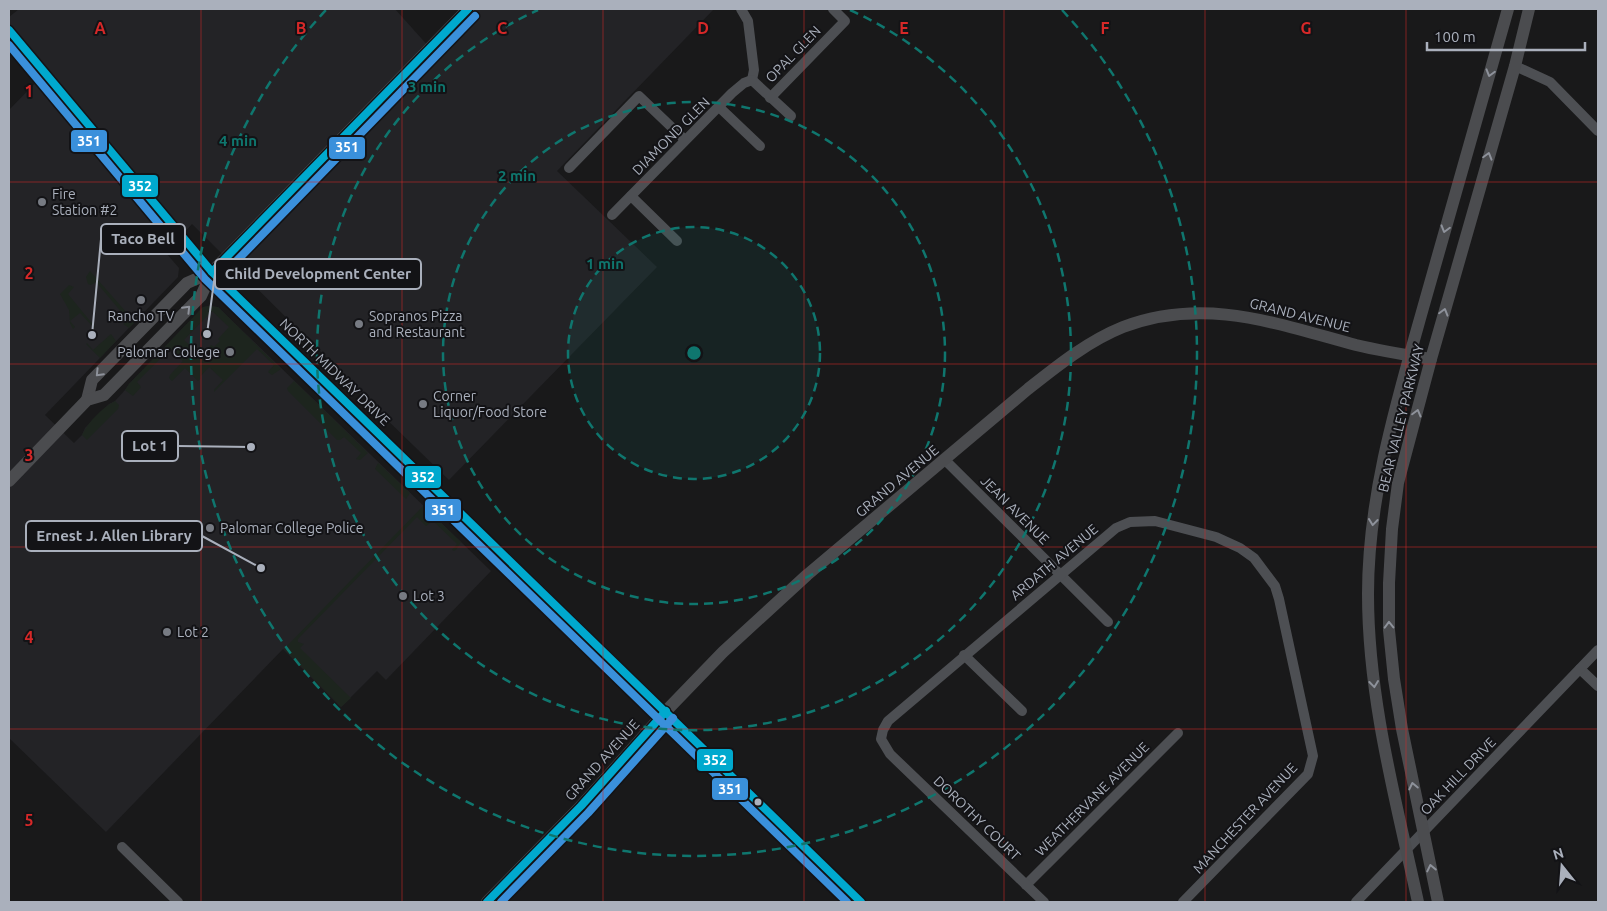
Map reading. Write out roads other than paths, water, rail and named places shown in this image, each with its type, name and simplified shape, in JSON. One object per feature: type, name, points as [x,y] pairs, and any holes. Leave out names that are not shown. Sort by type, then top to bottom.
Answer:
[{"type":"main road","points":[[9,481],[87,400],[104,395],[201,296],[212,272],[468,9]]},
{"type":"main road","name":"BEAR VALLEY PARKWAY","points":[[1418,902],[1376,701],[1368,593],[1372,530],[1377,491],[1387,441],[1508,9]]},
{"type":"main road","name":"BEAR VALLEY PARKWAY","points":[[1438,902],[1402,729],[1394,680],[1389,630],[1392,528],[1398,483],[1431,359],[1515,66],[1529,9]]},
{"type":"main road","points":[[87,400],[92,380],[187,283],[212,272]]},
{"type":"main road","name":"GRAND AVENUE","points":[[487,902],[581,806],[666,711],[723,652],[807,575],[1055,368],[1103,336],[1123,327],[1169,316],[1196,313],[1236,314],[1284,324],[1360,345],[1431,359]]},
{"type":"street","points":[[741,9],[748,21],[754,70],[752,80],[791,116]]},
{"type":"street","name":"OPAL GLEN","points":[[770,98],[845,21],[833,9]]},
{"type":"street","name":"NORTH MIDWAY DRIVE","points":[[9,30],[212,272],[861,902]]},
{"type":"street","points":[[1515,66],[1550,82],[1598,131]]},
{"type":"street","name":"DIAMOND GLEN","points":[[612,215],[719,107],[744,83],[752,80]]},
{"type":"street","points":[[568,168],[639,96],[685,140]]},
{"type":"street","points":[[719,107],[760,146]]},
{"type":"street","points":[[631,196],[677,241]]},
{"type":"street","name":"JEAN AVENUE","points":[[946,460],[1108,622]]},
{"type":"street","name":"ARDATH AVENUE","points":[[890,754],[881,739],[888,721],[1116,528],[1130,522],[1155,521],[1216,537],[1240,548],[1254,558],[1275,586],[1279,599]]},
{"type":"street","name":"MANCHESTER AVENUE","points":[[1190,900],[1308,774],[1313,756],[1279,599]]},
{"type":"street","name":"OAK HILL DRIVE","points":[[1356,902],[1598,650]]},
{"type":"street","points":[[964,655],[1022,710]]},
{"type":"street","points":[[1580,669],[1598,686]]},
{"type":"street","name":"WEATHERVANE AVENUE","points":[[1026,885],[1178,733]]},
{"type":"street","name":"DOROTHY COURT","points":[[890,754],[1044,902]]},
{"type":"street","points":[[122,847],[178,902]]},
{"type":"place","name":"Fire Station #2","points":[[42,202]]},
{"type":"place","name":"Rancho TV","points":[[141,300]]},
{"type":"place","name":"Sopranos Pizza and Restaurant","points":[[359,324]]},
{"type":"place","name":"Child Development Center","points":[[207,334]]},
{"type":"place","name":"Taco Bell","points":[[92,335]]},
{"type":"place","name":"Palomar College","points":[[230,352]]},
{"type":"place","name":"Corner Liquor/Food Store","points":[[423,404]]},
{"type":"place","name":"Lot 1","points":[[251,447]]},
{"type":"place","name":"Palomar College Police","points":[[210,528]]},
{"type":"place","name":"Ernest J. Allen Library","points":[[261,568]]},
{"type":"place","name":"Lot 3","points":[[403,596]]},
{"type":"place","name":"Lot 2","points":[[167,632]]}]
